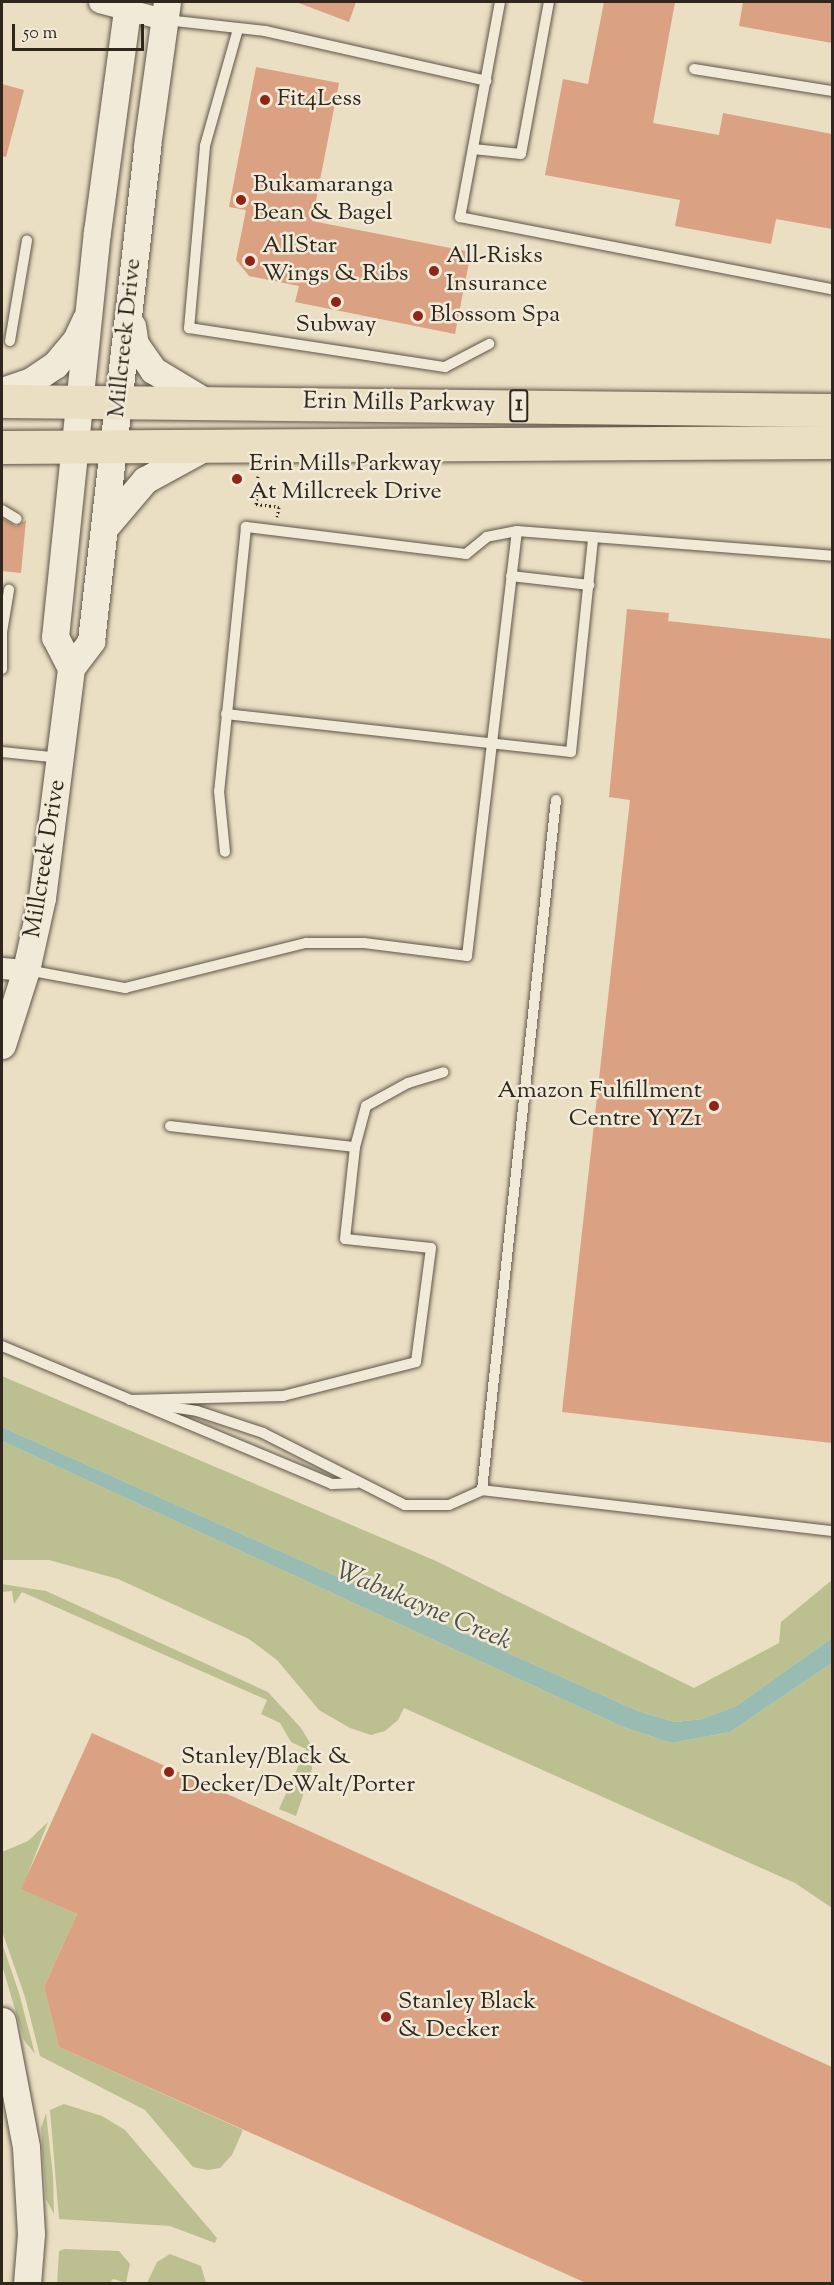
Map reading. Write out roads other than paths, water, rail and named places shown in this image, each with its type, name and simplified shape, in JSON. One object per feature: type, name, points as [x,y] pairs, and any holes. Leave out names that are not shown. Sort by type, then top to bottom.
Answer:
[{"type":"main road","name":"Erin Mills Parkway","points":[[2,401],[81,405],[206,402],[832,410]]},
{"type":"main road","name":"Erin Mills Parkway","points":[[2,447],[832,442]]},
{"type":"street","points":[[99,2],[165,10]]},
{"type":"street","name":"Millcreek Drive","points":[[71,668],[55,637],[92,307],[97,232],[127,6]]},
{"type":"street","name":"Millcreek Drive","points":[[2,1045],[14,969],[42,898],[62,758],[71,668],[92,641],[136,236],[165,10]]},
{"type":"street","points":[[97,232],[136,236]]},
{"type":"street","points":[[129,306],[135,344],[145,362],[164,378],[206,402]]},
{"type":"street","points":[[2,391],[31,381],[64,356],[92,307]]},
{"type":"street","points":[[104,528],[145,480],[210,444]]},
{"type":"street","points":[[2,2021],[8,2077],[29,2190],[27,2283]]},
{"type":"lane","points":[[500,2],[460,217],[832,289]]},
{"type":"lane","points":[[473,149],[521,154],[549,2]]},
{"type":"lane","points":[[165,10],[238,29],[266,31],[486,81]]},
{"type":"lane","points":[[238,29],[205,146],[189,328],[445,367],[489,344]]},
{"type":"lane","points":[[694,69],[832,91]]},
{"type":"lane","points":[[10,341],[27,240]]},
{"type":"lane","points":[[2,510],[17,519]]},
{"type":"lane","points":[[225,852],[219,791],[246,527],[466,554],[487,537],[517,531],[832,556]]},
{"type":"lane","points":[[14,969],[125,988],[306,943],[364,943],[467,956],[517,531]]},
{"type":"lane","points":[[226,714],[571,752],[593,538]]},
{"type":"lane","points":[[511,576],[589,585]]},
{"type":"lane","points":[[2,669],[2,632],[9,590]]},
{"type":"lane","points":[[2,752],[62,758]]},
{"type":"lane","points":[[482,1490],[556,800]]},
{"type":"lane","points":[[130,1401],[284,1396],[416,1362],[431,1248],[345,1239],[355,1147],[366,1106],[408,1083],[443,1072]]},
{"type":"lane","points":[[170,1126],[355,1147]]},
{"type":"lane","points":[[2,1346],[332,1484],[356,1483]]},
{"type":"lane","points":[[130,1401],[197,1411],[263,1433],[336,1467],[356,1483],[405,1505],[449,1505],[482,1490],[832,1531]]},
{"type":"water","points":[[2,1427],[638,1711],[675,1722],[702,1719],[736,1706],[832,1638],[832,1663],[730,1732],[672,1743],[623,1727],[2,1441]]},
{"type":"place","name":"Fit4Less","points":[[265,100]]},
{"type":"place","name":"Bukamaranga Bean & Bagel","points":[[241,200]]},
{"type":"place","name":"AllStar Wings & Ribs","points":[[250,261]]},
{"type":"place","name":"All-Risks Insurance","points":[[434,271]]},
{"type":"place","name":"Subway","points":[[336,302]]},
{"type":"place","name":"Blossom Spa","points":[[418,316]]},
{"type":"place","name":"Erin Mills Parkway At Millcreek Drive","points":[[237,479]]},
{"type":"place","name":"Amazon Fulfillment Centre YYZ1","points":[[714,1106]]},
{"type":"place","name":"Stanley/Black & Decker/DeWalt/Porter","points":[[169,1772]]},
{"type":"place","name":"Stanley Black & Decker","points":[[386,2017]]},
{"type":"water label","name":"Wabukayne Creek","points":[[423,1607]]}]
